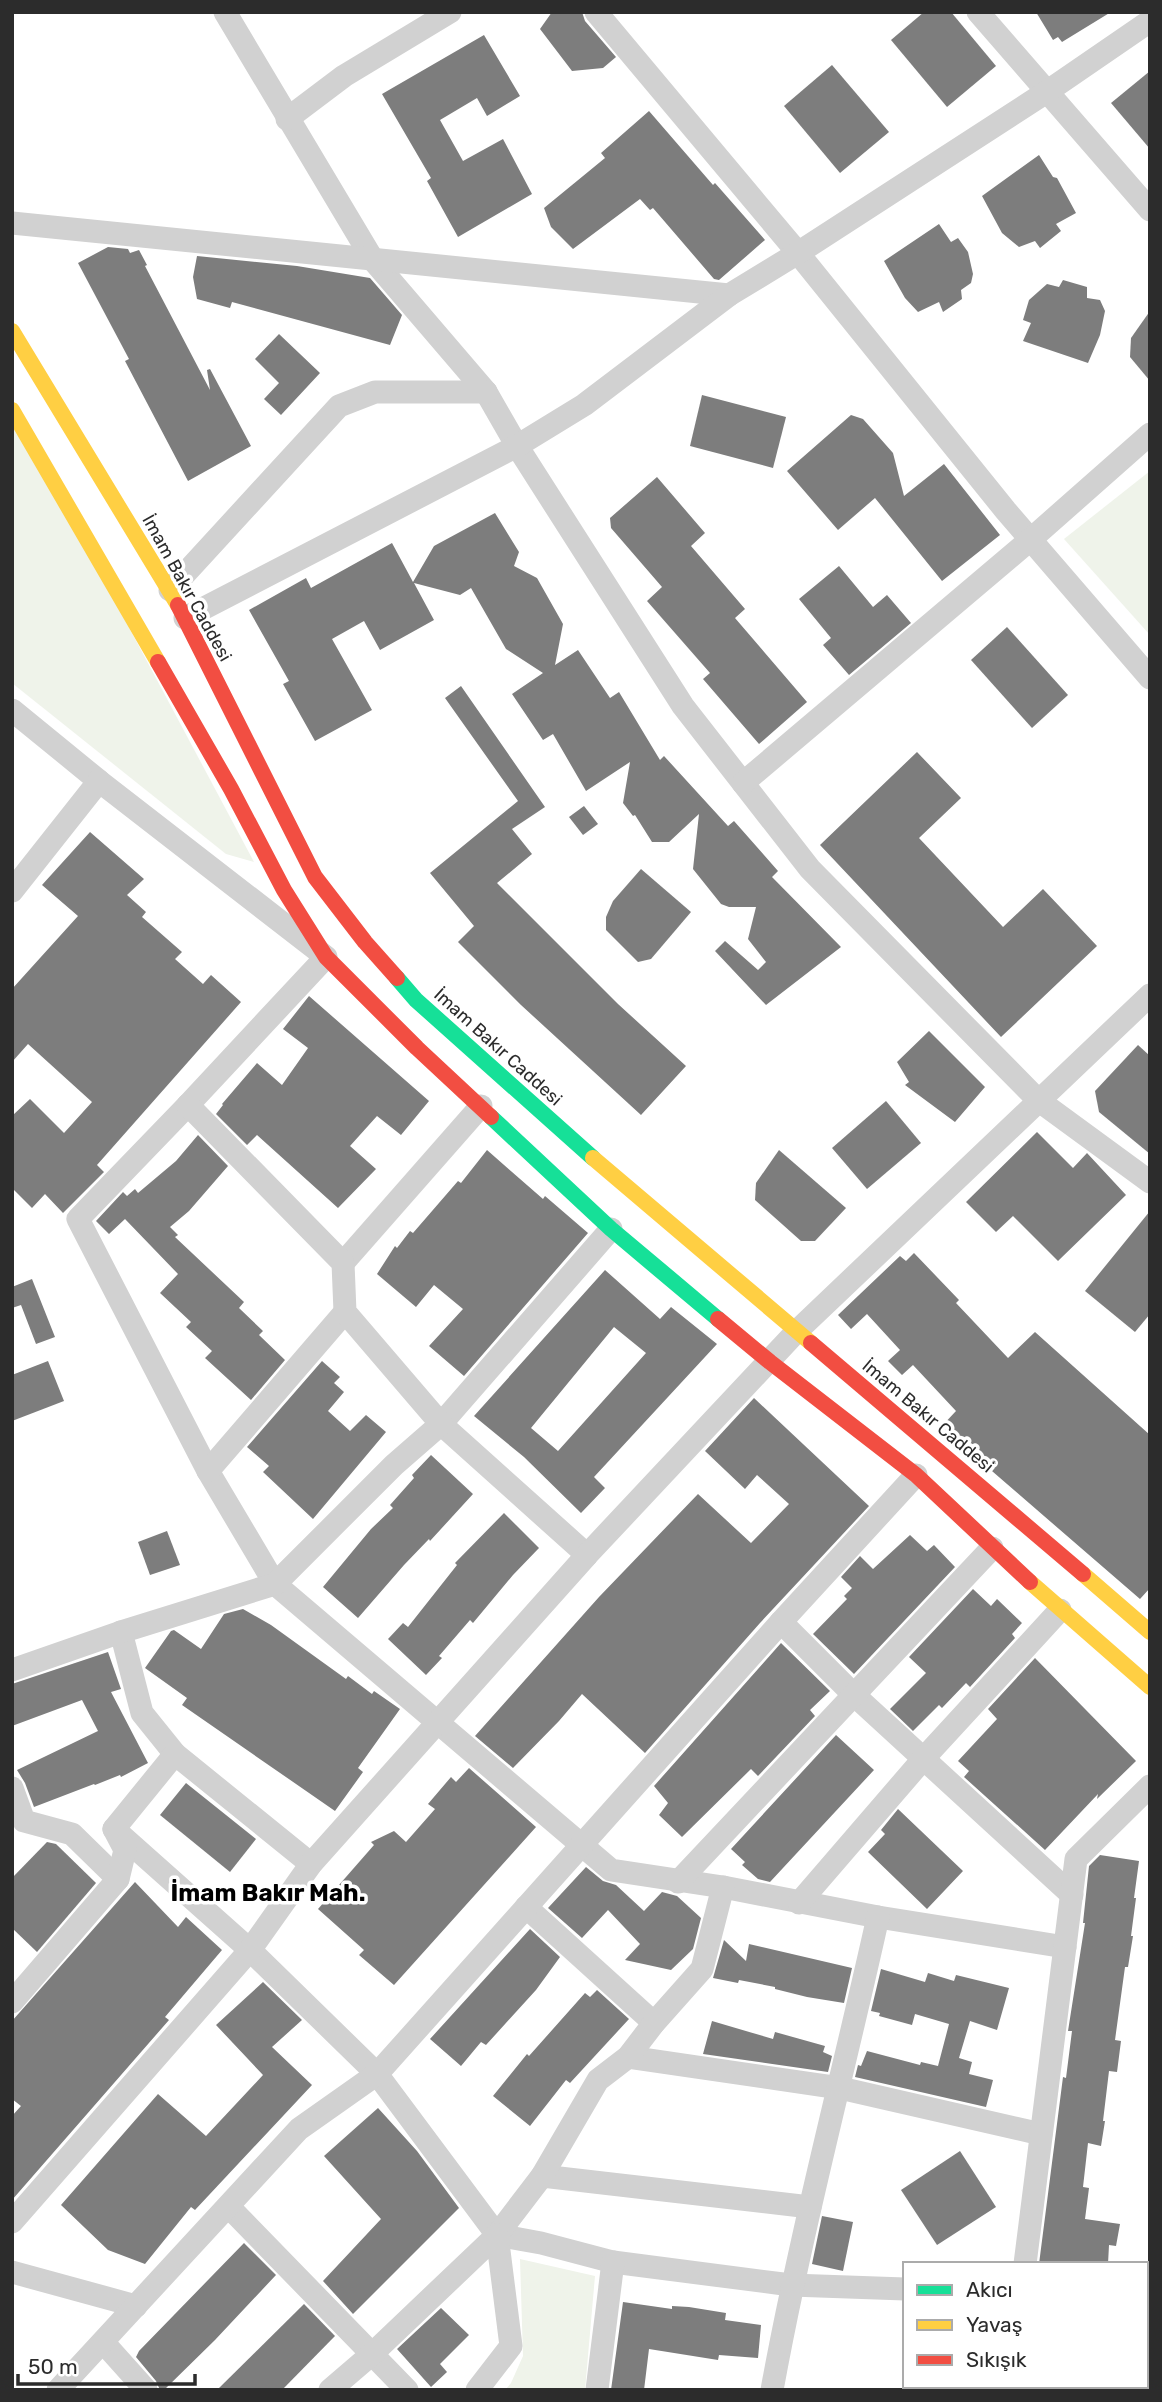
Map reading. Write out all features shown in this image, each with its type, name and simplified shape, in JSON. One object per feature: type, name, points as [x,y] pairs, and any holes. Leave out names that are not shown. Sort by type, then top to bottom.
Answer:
[{"type":"main road","name":"İmam Bakır Caddesi","points":[[12,331],[170,590],[316,877],[365,942],[416,1000],[642,1202],[981,1485],[1150,1632]]},
{"type":"main road","points":[[12,410],[230,789],[284,890],[326,957],[417,1048],[611,1229],[770,1362],[916,1475],[1060,1610],[1150,1687]]},
{"type":"street","points":[[225,12],[373,260],[486,392],[517,446],[683,706],[810,869],[1038,1100],[1150,1182]]},
{"type":"street","points":[[287,119],[344,76],[450,12]]},
{"type":"street","points":[[596,12],[798,253],[1031,540],[1150,678]]},
{"type":"street","points":[[978,12],[1150,210]]},
{"type":"street","points":[[185,618],[517,446],[584,405],[729,295],[1048,91],[1150,21]]},
{"type":"street","points":[[12,223],[729,295]]},
{"type":"street","points":[[170,590],[339,406],[375,391],[486,392]]},
{"type":"street","points":[[743,783],[1031,540],[1150,433]]},
{"type":"street","points":[[12,710],[326,957],[78,1219],[208,1471],[275,1584],[611,1870],[1065,1947]]},
{"type":"street","points":[[12,891],[99,781]]},
{"type":"street","points":[[12,2222],[250,1950],[312,1864],[587,1555],[797,1331],[1150,995]]},
{"type":"street","points":[[188,1105],[343,1263],[345,1311],[440,1424],[587,1555]]},
{"type":"street","points":[[343,1263],[481,1106]]},
{"type":"street","points":[[12,1670],[121,1632],[275,1584],[394,1465],[440,1424],[611,1229]]},
{"type":"street","points":[[208,1471],[345,1311]]},
{"type":"street","points":[[58,2390],[299,2129],[377,2074],[916,1475]]},
{"type":"street","points":[[678,1882],[992,1548]]},
{"type":"street","points":[[799,1903],[923,1758],[1060,1610]]},
{"type":"street","points":[[782,1622],[853,1694],[1072,1895]]},
{"type":"street","points":[[121,1632],[142,1713],[175,1754],[312,1864]]},
{"type":"street","points":[[114,1829],[175,1754]]},
{"type":"street","points":[[1025,2262],[1076,1859],[1150,1786]]},
{"type":"street","points":[[12,1788],[24,1821],[72,1834],[118,1879]]},
{"type":"street","points":[[12,2002],[118,1879],[125,1850],[114,1829]]},
{"type":"street","points":[[114,1829],[250,1950],[377,2074],[497,2235],[511,2346],[477,2390]]},
{"type":"street","points":[[330,2390],[372,2354],[497,2235],[542,2176],[598,2080],[628,2057],[654,2022],[702,1969],[723,1887]]},
{"type":"street","points":[[526,1908],[654,2022]]},
{"type":"street","points":[[772,2390],[791,2285],[840,2088],[878,1917]]},
{"type":"street","points":[[628,2057],[840,2088],[1041,2134]]},
{"type":"street","points":[[542,2176],[810,2207]]},
{"type":"street","points":[[229,2207],[407,2390]]},
{"type":"street","points":[[497,2235],[541,2243],[613,2262],[791,2285],[903,2290]]},
{"type":"street","points":[[597,2390],[613,2262]]},
{"type":"street","points":[[12,2272],[136,2306]]},
{"type":"street","points":[[103,2342],[146,2390]]},
{"type":"shaded area","points":[[12,408],[254,862],[226,854],[12,683]]},
{"type":"shaded area","points":[[1150,471],[1150,635],[1064,539]]},
{"type":"shaded area","points":[[520,2259],[595,2276],[585,2390],[505,2390],[523,2356]]},
{"type":"building","points":[[552,12],[582,12],[585,21],[616,57],[603,68],[572,71],[540,29]]},
{"type":"building","points":[[924,12],[951,12],[996,66],[947,107],[891,40]]},
{"type":"building","points":[[1036,12],[1111,12],[1062,42],[1058,37],[1053,40]]},
{"type":"building","points":[[484,35],[520,96],[487,116],[477,98],[440,120],[463,161],[503,139],[532,194],[458,237],[427,181],[431,178],[382,94]]},
{"type":"building","points":[[832,65],[889,132],[840,173],[784,106]]},
{"type":"building","points":[[1150,71],[1150,149],[1111,103]]},
{"type":"building","points":[[649,111],[765,240],[719,280],[714,279],[653,208],[650,210],[640,199],[573,249],[551,227],[544,208],[605,158],[601,153]]},
{"type":"building","points":[[1039,155],[1053,177],[1057,178],[1076,213],[1056,224],[1061,231],[1040,248],[1035,241],[1019,247],[1002,233],[982,196]]},
{"type":"building","points":[[939,224],[951,242],[958,238],[968,252],[973,274],[971,283],[961,290],[962,299],[943,312],[939,302],[918,312],[905,298],[884,261]]},
{"type":"building","points":[[108,247],[128,249],[130,253],[139,250],[210,390],[207,370],[210,369],[251,446],[188,481],[125,361],[129,359],[78,263]]},
{"type":"building","points":[[197,256],[297,266],[370,278],[402,315],[390,345],[232,302],[230,308],[197,299],[193,277]]},
{"type":"building","points":[[1063,280],[1087,287],[1087,298],[1100,300],[1105,311],[1100,335],[1088,363],[1023,341],[1031,323],[1023,320],[1029,300],[1047,284],[1059,287]]},
{"type":"building","points":[[1150,311],[1150,381],[1130,357],[1131,338]]},
{"type":"building","points":[[279,334],[320,373],[281,415],[264,399],[279,383],[255,359]]},
{"type":"building","points":[[702,395],[786,417],[773,468],[690,446]]},
{"type":"building","points":[[851,415],[863,419],[893,453],[904,496],[944,464],[1000,535],[942,581],[875,498],[838,530],[787,471]]},
{"type":"building","points":[[657,477],[705,533],[691,546],[745,609],[735,618],[807,702],[759,744],[703,679],[710,673],[647,601],[662,587],[611,528],[610,518]]},
{"type":"building","points":[[495,513],[519,552],[514,566],[537,578],[563,624],[555,665],[578,650],[610,698],[619,692],[660,760],[664,756],[728,826],[734,821],[778,871],[772,877],[841,947],[766,1005],[715,951],[725,941],[758,970],[766,962],[748,939],[756,907],[729,907],[721,904],[693,869],[699,814],[669,842],[652,842],[635,815],[633,816],[623,803],[630,762],[586,791],[553,734],[543,740],[512,694],[543,673],[506,649],[471,588],[460,595],[414,583],[434,620],[380,650],[364,621],[332,639],[372,710],[315,741],[283,684],[289,681],[249,610],[306,578],[311,588],[392,543],[413,582],[434,546]]},
{"type":"building","points":[[839,566],[873,607],[887,595],[911,623],[849,675],[823,645],[831,638],[799,599]]},
{"type":"building","points":[[1007,627],[1068,695],[1032,728],[971,660]]},
{"type":"building","points":[[461,686],[545,807],[512,829],[532,854],[497,883],[618,1004],[686,1066],[641,1115],[521,1005],[458,942],[474,926],[430,873],[518,801],[445,698]]},
{"type":"building","points":[[917,752],[961,798],[919,838],[1003,927],[1043,889],[1097,946],[1001,1037],[820,845]]},
{"type":"building","points":[[584,806],[598,824],[583,835],[569,817]]},
{"type":"building","points":[[90,832],[144,879],[127,895],[146,912],[142,917],[182,952],[175,959],[203,984],[211,975],[241,1002],[97,1165],[104,1172],[63,1213],[45,1194],[32,1208],[12,1188],[12,1116],[30,1099],[64,1133],[92,1102],[28,1044],[12,1062],[12,989],[78,916],[42,885]]},
{"type":"building","points":[[641,869],[691,912],[651,959],[638,962],[606,930],[606,917],[613,901]]},
{"type":"building","points":[[309,996],[429,1101],[401,1135],[377,1116],[350,1146],[376,1169],[338,1208],[257,1135],[247,1145],[216,1114],[257,1063],[282,1085],[308,1048],[283,1029]]},
{"type":"building","points":[[929,1031],[985,1087],[955,1122],[905,1085],[909,1082],[897,1062]]},
{"type":"building","points":[[1138,1045],[1150,1056],[1150,1154],[1099,1112],[1095,1091]]},
{"type":"building","points":[[886,1101],[921,1143],[867,1189],[832,1148]]},
{"type":"building","points":[[1037,1132],[1073,1168],[1087,1153],[1126,1195],[1058,1261],[1013,1216],[996,1232],[966,1202]]},
{"type":"building","points":[[198,1135],[228,1166],[189,1211],[170,1227],[178,1235],[175,1237],[244,1302],[239,1308],[263,1331],[259,1335],[285,1360],[251,1400],[205,1358],[212,1351],[186,1327],[191,1322],[160,1293],[178,1274],[125,1219],[109,1234],[96,1221],[123,1192],[127,1196],[135,1189],[138,1193],[176,1161]]},
{"type":"building","points":[[487,1150],[543,1199],[545,1196],[588,1233],[464,1376],[429,1346],[463,1309],[434,1285],[416,1307],[377,1274],[395,1246],[397,1248],[410,1231],[413,1233],[458,1181],[461,1183]]},
{"type":"building","points":[[779,1150],[846,1208],[815,1241],[801,1241],[755,1200],[756,1183]]},
{"type":"building","points":[[1150,1211],[1150,1314],[1135,1332],[1085,1291]]},
{"type":"building","points":[[914,1253],[959,1300],[956,1303],[1008,1358],[1035,1332],[1150,1435],[1150,1588],[1140,1599],[941,1427],[956,1411],[913,1365],[902,1375],[888,1361],[900,1350],[867,1314],[851,1329],[838,1315],[900,1256],[906,1261]]},
{"type":"building","points":[[605,1270],[660,1319],[671,1307],[717,1344],[594,1477],[605,1488],[581,1513],[524,1457],[474,1416]],"holes":[[[614,1327],[646,1353],[558,1451],[531,1428]]]},
{"type":"building","points":[[32,1279],[55,1337],[36,1344],[21,1305],[12,1308],[12,1287]]},
{"type":"building","points":[[48,1361],[64,1401],[12,1421],[12,1375]]},
{"type":"building","points":[[322,1361],[340,1377],[334,1383],[344,1392],[328,1411],[350,1431],[366,1415],[386,1432],[313,1519],[263,1472],[269,1466],[247,1447]]},
{"type":"building","points":[[754,1398],[869,1506],[760,1623],[645,1753],[582,1694],[513,1768],[475,1736],[599,1597],[698,1494],[751,1543],[789,1504],[757,1475],[745,1489],[705,1451]]},
{"type":"building","points":[[431,1455],[473,1494],[404,1565],[358,1618],[323,1587],[371,1529],[393,1508],[390,1505]]},
{"type":"building","points":[[504,1513],[539,1548],[473,1623],[470,1620],[426,1675],[388,1639],[403,1623],[408,1627],[457,1565],[455,1563]]},
{"type":"building","points":[[167,1531],[180,1565],[150,1575],[138,1542]]},
{"type":"building","points":[[910,1535],[927,1551],[934,1545],[955,1567],[854,1674],[813,1634],[847,1599],[844,1596],[852,1588],[841,1577],[860,1556],[873,1569]]},
{"type":"building","points":[[973,1589],[991,1606],[997,1599],[1022,1623],[1012,1634],[1015,1638],[970,1687],[966,1683],[942,1708],[939,1705],[913,1731],[890,1709],[926,1673],[909,1657]]},
{"type":"building","points":[[243,1609],[271,1625],[346,1679],[348,1676],[372,1694],[374,1691],[400,1709],[358,1768],[363,1772],[335,1811],[182,1705],[187,1698],[145,1668],[171,1631],[174,1630],[201,1649],[224,1614]]},
{"type":"building","points":[[781,1643],[830,1691],[810,1710],[815,1716],[758,1776],[751,1769],[682,1837],[659,1815],[668,1803],[654,1786]]},
{"type":"building","points":[[108,1652],[121,1689],[111,1692],[148,1763],[121,1777],[120,1775],[34,1807],[17,1770],[98,1731],[82,1700],[12,1726],[12,1684]]},
{"type":"building","points":[[1035,1658],[1136,1761],[1097,1799],[1098,1794],[1045,1850],[964,1777],[969,1771],[958,1761],[997,1719],[988,1709]]},
{"type":"building","points":[[836,1735],[874,1770],[770,1882],[758,1879],[742,1865],[745,1862],[731,1849]]},
{"type":"building","points":[[469,1768],[536,1827],[394,1985],[359,1955],[364,1950],[318,1909],[374,1845],[371,1842],[394,1831],[406,1842],[435,1809],[428,1804],[451,1777],[456,1782]]},
{"type":"building","points":[[186,1783],[256,1839],[230,1872],[160,1815]]},
{"type":"building","points":[[898,1809],[963,1871],[927,1909],[868,1852],[885,1834],[881,1830]]},
{"type":"building","points":[[47,1842],[56,1844],[96,1883],[37,1952],[12,1928],[12,1878]]},
{"type":"building","points":[[1100,1855],[1139,1861],[1133,1936],[1128,1967],[1125,1967],[1115,2040],[1121,2041],[1117,2072],[1109,2071],[1101,2146],[1088,2143],[1083,2187],[1089,2188],[1085,2219],[1120,2224],[1116,2246],[1109,2245],[1108,2262],[1039,2262],[1063,2077],[1066,2078],[1072,2031],[1068,2031],[1085,1923],[1089,1866]]},
{"type":"building","points":[[586,1867],[603,1881],[616,1885],[644,1911],[662,1892],[677,1896],[701,1918],[693,1949],[671,1970],[625,1960],[640,1944],[608,1910],[582,1938],[548,1908]]},
{"type":"building","points":[[135,1882],[178,1927],[186,1917],[222,1950],[165,2017],[169,2020],[12,2200],[12,2116],[21,2106],[12,2099],[12,2021]]},
{"type":"building","points":[[530,1929],[560,1957],[536,1990],[486,2045],[481,2042],[461,2066],[430,2039]]},
{"type":"building","points":[[724,1940],[746,1961],[749,1944],[852,1968],[844,2003],[739,1980],[738,1983],[713,1978]]},
{"type":"building","points":[[881,1969],[925,1982],[928,1973],[954,1981],[956,1975],[1009,1988],[997,2030],[970,2021],[959,2058],[972,2062],[969,2074],[993,2080],[986,2107],[855,2077],[858,2065],[861,2066],[867,2051],[920,2065],[921,2062],[938,2066],[949,2024],[915,2014],[912,2025],[879,2016],[880,2013],[871,2011]]},
{"type":"building","points":[[263,1982],[302,2020],[272,2047],[312,2085],[195,2210],[191,2207],[145,2264],[108,2250],[61,2205],[158,2094],[206,2136],[263,2075],[216,2025]]},
{"type":"building","points":[[597,1990],[629,2019],[570,2083],[566,2080],[530,2126],[493,2096],[527,2054],[529,2056],[585,1993],[590,1997]]},
{"type":"building","points":[[712,2021],[773,2039],[775,2032],[825,2046],[823,2052],[832,2056],[828,2072],[703,2054]]},
{"type":"building","points":[[378,2108],[417,2151],[459,2208],[353,2314],[323,2281],[381,2219],[324,2156]]},
{"type":"building","points":[[960,2151],[996,2207],[937,2245],[901,2190]]},
{"type":"building","points":[[822,2216],[853,2222],[843,2271],[812,2264]]},
{"type":"building","points":[[244,2243],[276,2275],[215,2340],[164,2390],[160,2390],[136,2357],[139,2351]]},
{"type":"building","points":[[623,2302],[726,2313],[725,2320],[761,2325],[758,2358],[719,2355],[718,2360],[649,2349],[644,2390],[611,2390]]},
{"type":"building","points":[[304,2304],[335,2336],[282,2390],[217,2390]]},
{"type":"building","points":[[441,2308],[469,2335],[440,2364],[447,2372],[431,2387],[397,2349]]},
{"type":"traffic: fast","points":[[397,978],[416,1000],[593,1158]]},
{"type":"traffic: fast","points":[[491,1117],[611,1229],[718,1319]]},
{"type":"traffic: slow","points":[[12,331],[178,605]]},
{"type":"traffic: slow","points":[[12,410],[158,662]]},
{"type":"traffic: slow","points":[[593,1158],[811,1343]]},
{"type":"traffic: slow","points":[[1083,1574],[1150,1632]]},
{"type":"traffic: slow","points":[[1030,1582],[1150,1687]]},
{"type":"traffic: jam","points":[[178,605],[315,877],[365,942],[397,978]]},
{"type":"traffic: jam","points":[[158,662],[231,789],[284,890],[326,957],[491,1117]]},
{"type":"traffic: jam","points":[[718,1319],[916,1475],[1030,1582]]},
{"type":"traffic: jam","points":[[811,1343],[1083,1574]]},
{"type":"district","name":"İmam Bakır Mah.","points":[[268,1893]]}]
